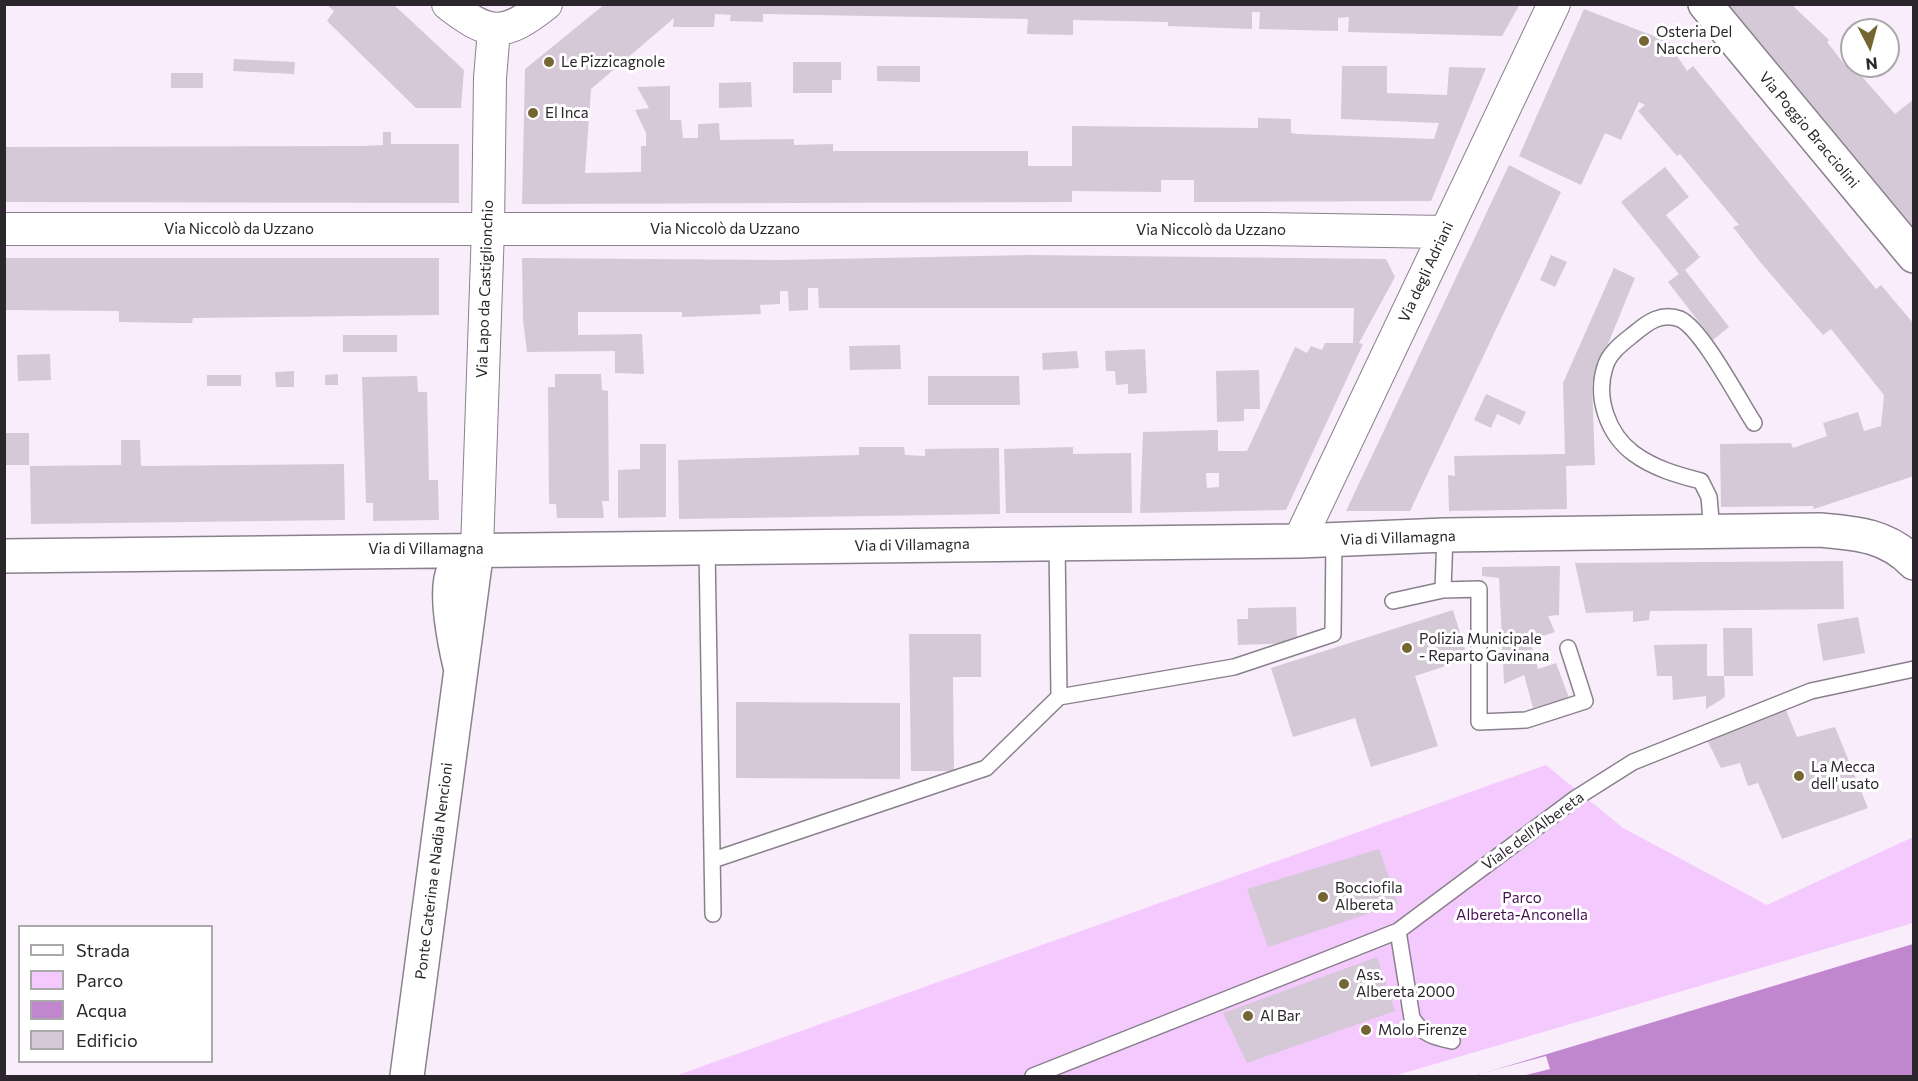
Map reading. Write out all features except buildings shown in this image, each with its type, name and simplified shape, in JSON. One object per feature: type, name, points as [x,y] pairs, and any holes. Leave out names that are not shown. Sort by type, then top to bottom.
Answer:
[{"type":"main road","name":"Via Poggio Bracciolini","points":[[1705,4],[1914,256]]},
{"type":"main road","name":"Via di Villamagna","points":[[4,556],[1299,541],[1444,536],[1820,530],[1857,533],[1884,540],[1898,548],[1914,563]]},
{"type":"main road","name":"Ponte Caterina e Nadia Nencioni","points":[[407,1077],[477,549]]},
{"type":"street","points":[[448,4],[471,22],[494,30],[512,28],[546,4]]},
{"type":"street","name":"Via degli Adriani","points":[[1299,541],[1554,4]]},
{"type":"street","name":"Via Lapo da Castiglionchio","points":[[477,549],[488,228],[490,78],[494,30]]},
{"type":"street","name":"Via Niccolò da Uzzano","points":[[4,229],[1265,229],[1445,232]]},
{"type":"lane","points":[[1712,531],[1708,497],[1701,481],[1662,469],[1648,462],[1634,454],[1616,435],[1603,403],[1605,366],[1614,350],[1648,321],[1669,317],[1680,319],[1696,331],[1754,423]]},
{"type":"lane","points":[[1443,590],[1444,536]]},
{"type":"lane","points":[[713,861],[986,768],[1059,697],[1234,667],[1333,634],[1334,540]]},
{"type":"lane","points":[[1057,543],[1059,697]]},
{"type":"lane","points":[[707,548],[712,914]]},
{"type":"lane","points":[[1393,601],[1443,590],[1479,589],[1479,722],[1526,720],[1585,701],[1568,648]]},
{"type":"lane","name":"Viale dell'Albereta","points":[[1033,1077],[1398,931],[1576,798],[1633,762],[1811,691],[1914,669]]},
{"type":"lane","points":[[1398,931],[1412,1018],[1418,1028],[1431,1037],[1452,1041]]},
{"type":"green space","name":"Parco Albereta-Anconella","points":[[1546,765],[1623,828],[1767,905],[1913,837],[1913,923],[1394,1076],[675,1076]]},
{"type":"water","points":[[1913,944],[1913,1076],[1474,1076]]},
{"type":"pier","points":[[1546,1056],[1550,1069],[1522,1076],[1480,1076],[1479,1074]]},
{"type":"place","name":"Osteria Del Nacchero","points":[[1644,41]]},
{"type":"place","name":"Le Pizzicagnole","points":[[549,62]]},
{"type":"place","name":"El Inca","points":[[533,113]]},
{"type":"place","name":"Polizia Municipale - Reparto Gavinana","points":[[1407,648]]},
{"type":"place","name":"La Mecca dell' usato","points":[[1799,776]]},
{"type":"place","name":"Bocciofila Albereta","points":[[1323,897]]},
{"type":"place","name":"Ass. Albereta 2000","points":[[1344,984]]},
{"type":"place","name":"Al Bar","points":[[1248,1016]]},
{"type":"place","name":"Molo Firenze","points":[[1366,1030]]}]
